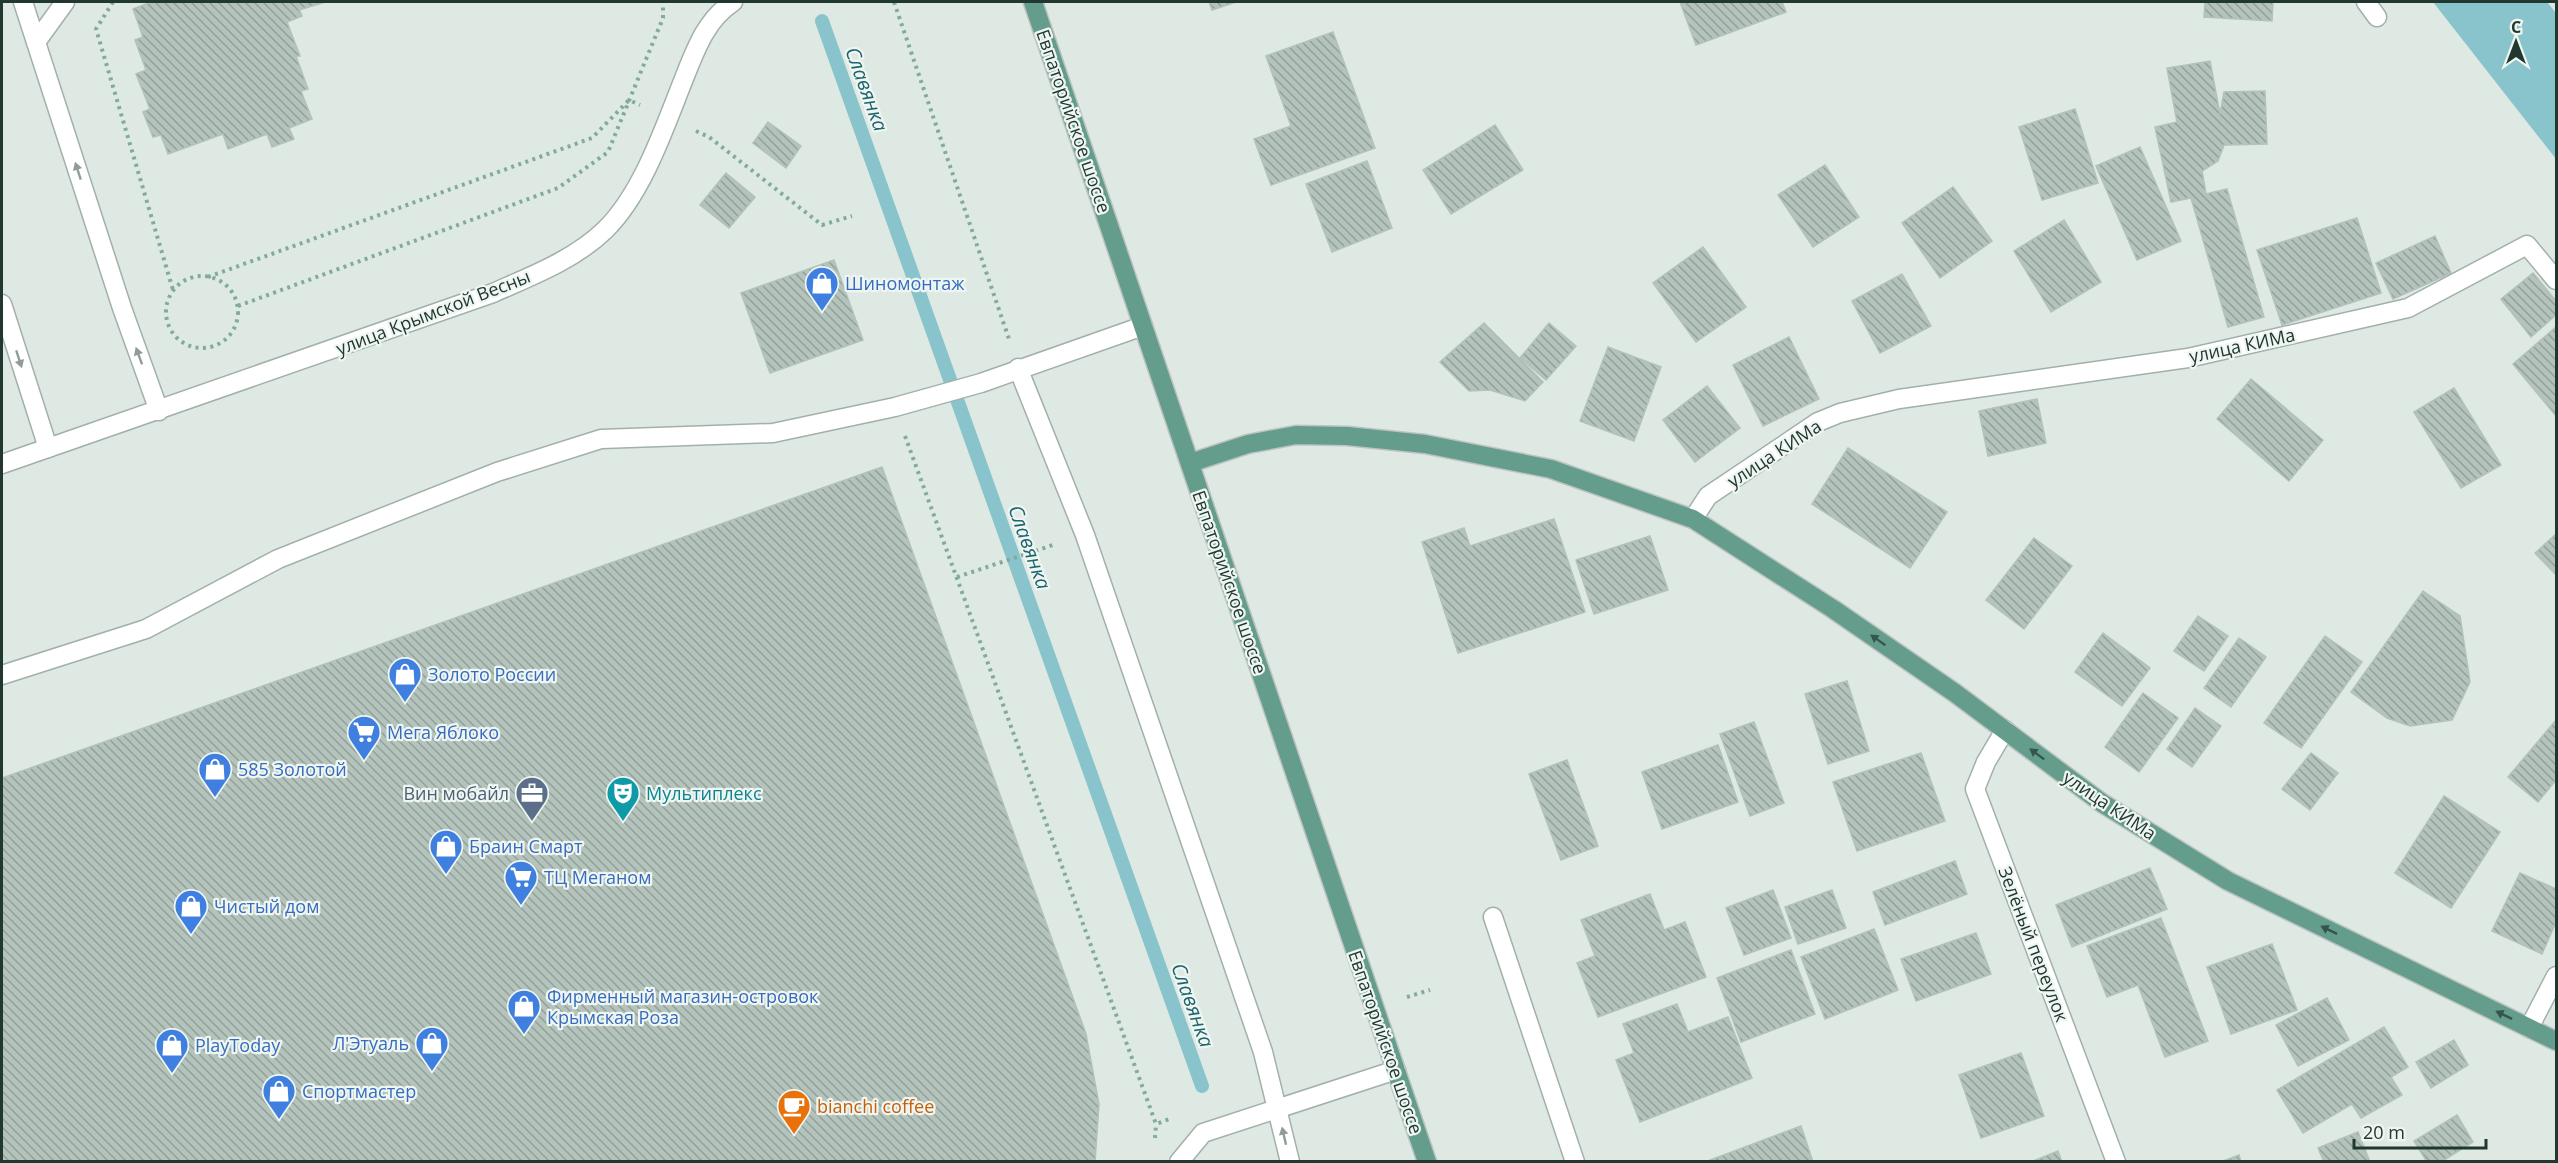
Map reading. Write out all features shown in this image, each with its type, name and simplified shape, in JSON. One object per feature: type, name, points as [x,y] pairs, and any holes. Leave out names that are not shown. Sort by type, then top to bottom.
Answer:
[{"type":"main road","name":"Евпаторийское шоссе","points":[[1033,2],[1427,1161]]},
{"type":"main road","name":"улица КИМа","points":[[1190,463],[1248,444],[1296,435],[1347,436],[1425,444],[1551,469],[1693,519],[1833,609],[2005,730],[2102,803],[2228,881],[2556,1041]]},
{"type":"street","points":[[23,2],[122,308],[159,411]]},
{"type":"street","points":[[36,42],[65,2]]},
{"type":"street","name":"улица Крымской Весны","points":[[2,465],[494,293],[562,261],[604,230],[633,194],[701,38],[718,12],[733,2]]},
{"type":"street","points":[[2366,2],[2377,17]]},
{"type":"street","name":"улица КИМа","points":[[1693,519],[1708,496],[1818,422],[1840,413],[1899,399],[2188,358],[2408,308],[2527,245],[2556,279]]},
{"type":"street","points":[[2,304],[48,448]]},
{"type":"street","points":[[2,675],[146,629],[278,559],[497,472],[602,439],[773,433],[895,407],[981,383],[1018,368],[1143,326]]},
{"type":"street","points":[[1018,368],[1085,535],[1263,1052],[1290,1161]]},
{"type":"street","name":"Зелёный переулок","points":[[2005,730],[1986,762],[1975,789],[2116,1161]]},
{"type":"street","points":[[1493,917],[1575,1161]]},
{"type":"street","points":[[2529,1028],[2556,976]]},
{"type":"street","points":[[1179,1161],[1203,1133],[1396,1070]]},
{"type":"path","points":[[113,2],[96,29],[173,290]]},
{"type":"path","points":[[238,306],[558,188],[608,152],[663,18],[663,2]]},
{"type":"path","points":[[894,2],[1018,368]]},
{"type":"path","points":[[208,277],[226,285],[238,306],[238,318],[226,339],[210,348],[192,348],[181,343],[166,324],[167,301],[173,290],[192,277],[208,277],[592,138],[629,100]]},
{"type":"path","points":[[629,100],[710,137],[822,225],[852,216]]},
{"type":"path","points":[[895,407],[1156,1124],[1178,1116]]},
{"type":"path","points":[[957,577],[1085,535]]},
{"type":"path","points":[[1407,997],[1430,990]]},
{"type":"water","points":[[2433,2],[2547,2],[2556,13],[2556,159]]},
{"type":"building","points":[[151,2],[296,2],[302,16],[287,22],[300,56],[296,56],[308,89],[301,91],[312,119],[289,128],[294,139],[272,147],[267,134],[228,149],[223,134],[168,154],[161,135],[153,137],[143,112],[150,109],[136,74],[146,70],[135,40],[143,37],[133,9]]},
{"type":"building","points":[[296,2],[325,2],[299,10]]},
{"type":"building","points":[[1209,2],[1236,2],[1212,10]]},
{"type":"building","points":[[1680,2],[1782,2],[1786,12],[1696,45]]},
{"type":"building","points":[[2205,2],[2273,2],[2272,21],[2204,17]]},
{"type":"building","points":[[1333,32],[1375,148],[1271,185],[1254,139],[1291,126],[1266,56]]},
{"type":"building","points":[[2210,61],[2220,114],[2224,92],[2265,91],[2267,144],[2224,145],[2218,161],[2202,171],[2206,194],[2227,189],[2264,317],[2228,327],[2191,198],[2171,202],[2155,127],[2177,122],[2167,68]]},
{"type":"building","points":[[2075,109],[2098,183],[2042,200],[2019,127]]},
{"type":"building","points":[[768,122],[801,146],[786,168],[753,143]]},
{"type":"building","points":[[1495,125],[1523,170],[1451,214],[1423,170]]},
{"type":"building","points":[[2140,147],[2181,241],[2137,260],[2096,166]]},
{"type":"building","points":[[1367,161],[1392,228],[1332,252],[1306,184]]},
{"type":"building","points":[[1825,165],[1859,217],[1813,247],[1778,195]]},
{"type":"building","points":[[726,173],[755,197],[729,228],[700,205]]},
{"type":"building","points":[[1953,187],[1992,241],[1940,278],[1902,223]]},
{"type":"building","points":[[2357,218],[2381,293],[2282,325],[2257,250]]},
{"type":"building","points":[[2064,220],[2101,282],[2051,312],[2014,251]]},
{"type":"building","points":[[2435,236],[2451,273],[2393,299],[2376,263]]},
{"type":"building","points":[[1703,247],[1746,307],[1696,342],[1653,283]]},
{"type":"building","points":[[834,260],[863,340],[770,373],[741,293]]},
{"type":"building","points":[[2533,273],[2556,301],[2556,315],[2531,337],[2501,299]]},
{"type":"building","points":[[1902,274],[1931,326],[1880,353],[1852,301]]},
{"type":"building","points":[[1484,323],[1543,382],[1525,401],[1490,390],[1469,391],[1440,362]]},
{"type":"building","points":[[1549,323],[1576,346],[1546,380],[1520,358]]},
{"type":"building","points":[[2556,327],[2556,416],[2513,364]]},
{"type":"building","points":[[1789,337],[1819,399],[1763,426],[1733,365]]},
{"type":"building","points":[[1608,347],[1661,367],[1634,441],[1580,421]]},
{"type":"building","points":[[2251,379],[2323,440],[2289,481],[2217,419]]},
{"type":"building","points":[[1707,386],[1740,428],[1695,462],[1663,420]]},
{"type":"building","points":[[2454,388],[2501,465],[2461,488],[2414,412]]},
{"type":"building","points":[[2037,399],[2046,443],[1988,456],[1979,411]]},
{"type":"building","points":[[1848,448],[1947,512],[1910,568],[1812,504]]},
{"type":"building","name":"ТЦ Меганом","points":[[882,467],[1086,1034],[1099,1104],[1095,1162],[2,1162],[2,778]]},
{"type":"building","points":[[1554,519],[1585,612],[1458,653],[1422,542],[1464,528],[1470,546]]},
{"type":"building","points":[[2556,534],[2556,575],[2535,553]]},
{"type":"building","points":[[1650,536],[1668,590],[1594,614],[1576,560]]},
{"type":"building","points":[[2034,538],[2072,566],[2024,629],[1986,600]]},
{"type":"building","points":[[2423,591],[2460,616],[2470,682],[2452,720],[2410,726],[2387,718],[2351,692]]},
{"type":"building","points":[[2198,616],[2228,636],[2204,671],[2174,651]]},
{"type":"building","points":[[2103,633],[2150,668],[2122,706],[2075,672]]},
{"type":"building","points":[[2325,636],[2362,662],[2301,748],[2264,723]]},
{"type":"building","points":[[2239,638],[2266,657],[2231,707],[2204,688]]},
{"type":"building","points":[[1847,681],[1869,751],[1828,764],[1805,694]]},
{"type":"building","points":[[2143,693],[2178,718],[2139,772],[2105,747]]},
{"type":"building","points":[[2195,708],[2221,726],[2192,767],[2167,749]]},
{"type":"building","points":[[2556,720],[2556,780],[2538,802],[2508,777]]},
{"type":"building","points":[[1754,722],[1784,803],[1750,816],[1720,734]]},
{"type":"building","points":[[1718,745],[1738,802],[1662,829],[1642,772]]},
{"type":"building","points":[[1921,753],[1945,821],[1857,851],[1833,782]]},
{"type":"building","points":[[2311,753],[2338,773],[2310,810],[2282,789]]},
{"type":"building","points":[[1567,760],[1598,846],[1561,860],[1529,774]]},
{"type":"building","points":[[2444,796],[2500,832],[2451,908],[2395,873]]},
{"type":"building","points":[[1955,861],[1967,894],[1885,925],[1873,892]]},
{"type":"building","points":[[2150,868],[2167,909],[2072,947],[2056,905]]},
{"type":"building","points":[[2520,873],[2556,889],[2556,922],[2542,954],[2492,931]]},
{"type":"building","points":[[1773,890],[1791,938],[1744,955],[1726,908]]},
{"type":"building","points":[[1832,890],[1846,928],[1798,944],[1785,907]]},
{"type":"building","points":[[1650,894],[1664,930],[1685,922],[1706,977],[1598,1017],[1577,963],[1595,956],[1581,920]]},
{"type":"building","points":[[2161,918],[2208,1041],[2165,1057],[2138,985],[2107,997],[2087,946]]},
{"type":"building","points":[[1874,929],[1898,990],[1825,1019],[1801,957]]},
{"type":"building","points":[[1976,933],[1991,974],[1916,1001],[1901,959]]},
{"type":"building","points":[[2272,944],[2297,1010],[2231,1034],[2207,967]]},
{"type":"building","points":[[1791,950],[1815,1014],[1741,1042],[1717,978]]},
{"type":"building","points":[[2327,998],[2349,1040],[2298,1066],[2276,1025]]},
{"type":"building","points":[[1677,1004],[1688,1032],[1728,1017],[1752,1078],[1640,1122],[1616,1060],[1634,1053],[1623,1024]]},
{"type":"building","points":[[2384,1027],[2408,1067],[2391,1077],[2402,1095],[2361,1118],[2352,1104],[2303,1133],[2277,1090]]},
{"type":"building","points":[[2454,1040],[2468,1065],[2431,1088],[2416,1062]]},
{"type":"building","points":[[2021,1053],[2044,1116],[1981,1138],[1959,1075]]},
{"type":"building","points":[[2457,1115],[2473,1142],[2441,1162],[2427,1162],[2414,1141]]},
{"type":"building","points":[[1801,1126],[1813,1162],[1705,1162]]},
{"type":"building","points":[[2358,1132],[2370,1162],[2324,1162],[2318,1148]]},
{"type":"building","points":[[2058,1151],[2062,1162],[2031,1162]]},
{"type":"building","points":[[2239,1155],[2241,1162],[2221,1162]]},
{"type":"waterway","name":"Славянка","points":[[822,21],[1202,1086]]},
{"type":"place","name":"Шиномонтаж","points":[[822,312]]},
{"type":"place","name":"Золото России","points":[[405,703]]},
{"type":"place","name":"Мега Яблоко","points":[[364,761]]},
{"type":"place","name":"585 Золотой","points":[[215,798]]},
{"type":"place","name":"Вин мобайл","points":[[532,822]]},
{"type":"place","name":"Мультиплекс","points":[[623,822]]},
{"type":"place","name":"Браин Смарт","points":[[446,875]]},
{"type":"place","name":"ТЦ Меганом","points":[[521,906]]},
{"type":"place","name":"Чистый дом","points":[[191,935]]},
{"type":"place","name":"Фирменный магазин-островок Крымская Роза","points":[[524,1035]]},
{"type":"place","name":"Л'Этуаль","points":[[432,1072]]},
{"type":"place","name":"PlayToday","points":[[172,1074]]},
{"type":"place","name":"Спортмастер","points":[[279,1120]]},
{"type":"place","name":"bianchi coffee","points":[[794,1135]]}]
